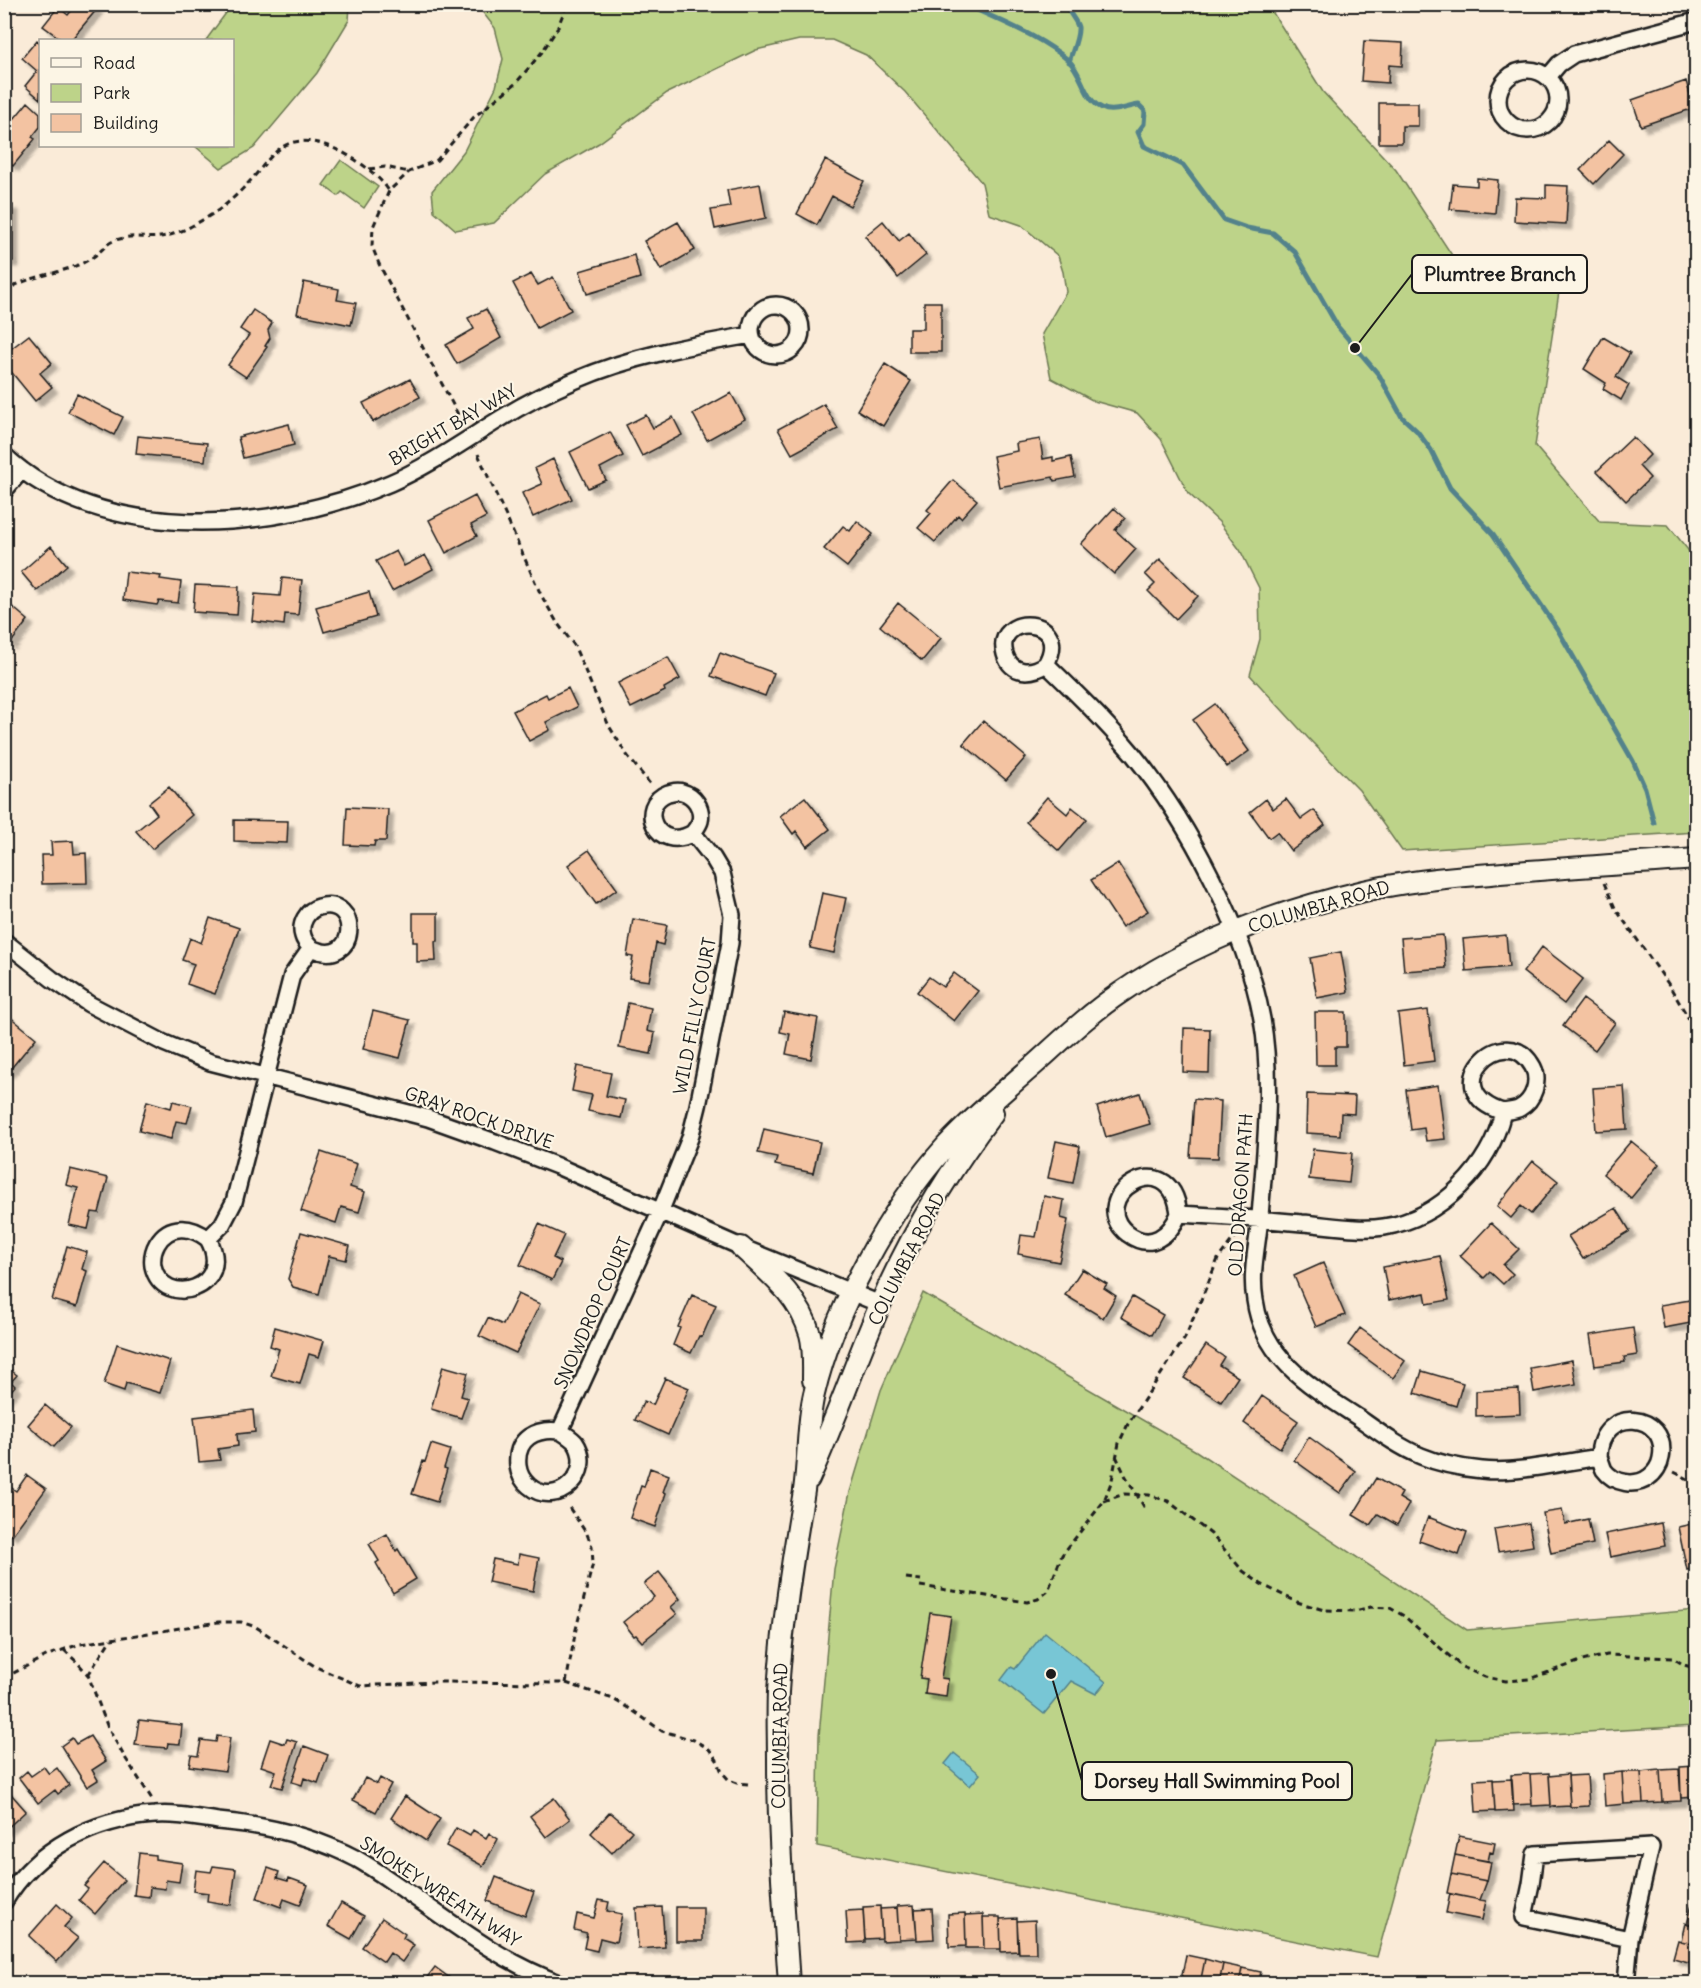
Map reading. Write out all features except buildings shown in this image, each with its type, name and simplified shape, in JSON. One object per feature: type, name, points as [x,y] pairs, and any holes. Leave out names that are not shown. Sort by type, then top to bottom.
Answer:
[{"type":"street","points":[[1548,77],[1559,64],[1574,54],[1696,21]]},
{"type":"street","points":[[1523,70],[1536,70],[1548,77],[1557,89],[1559,102],[1555,115],[1546,125],[1536,130],[1514,127],[1503,117],[1499,108],[1498,96],[1504,83],[1523,70]]},
{"type":"street","name":"BRIGHT BAY WAY","points":[[4,455],[21,471],[39,482],[110,511],[150,519],[224,522],[269,518],[308,511],[348,500],[394,481],[432,462],[516,410],[578,379],[665,351],[752,335]]},
{"type":"street","points":[[4,491],[21,471]]},
{"type":"street","name":"OLD DRAGON PATH","points":[[1046,664],[1100,716],[1134,755],[1201,856],[1236,932],[1261,1018],[1266,1052],[1268,1087],[1260,1219],[1253,1273],[1255,1302],[1262,1328],[1276,1352],[1293,1372],[1316,1389],[1392,1441],[1421,1456],[1452,1466],[1486,1471],[1526,1468],[1599,1457]]},
{"type":"street","points":[[676,791],[684,792],[694,798],[700,808],[700,822],[693,833],[684,838],[672,839],[661,834],[654,825],[652,814],[655,804],[662,796],[676,791]]},
{"type":"street","name":"WILD FILLY COURT","points":[[661,1210],[693,1128],[730,943],[732,915],[722,873],[693,833]]},
{"type":"street","name":"COLUMBIA ROAD","points":[[789,1983],[779,1834],[778,1697],[785,1611],[804,1490],[814,1395],[829,1348],[851,1293],[883,1234],[913,1188],[945,1148],[1022,1075],[1120,992],[1164,966],[1236,932],[1293,911],[1364,891],[1441,878],[1696,859]]},
{"type":"street","name":"GRAY ROCK DRIVE","points":[[4,941],[52,979],[126,1024],[164,1043],[210,1062],[428,1118],[495,1142],[880,1304]]},
{"type":"street","points":[[208,1239],[222,1225],[234,1202],[292,975],[311,948]]},
{"type":"street","points":[[1499,1050],[1514,1051],[1525,1057],[1534,1068],[1536,1080],[1534,1092],[1529,1101],[1519,1109],[1503,1112],[1488,1108],[1478,1097],[1474,1086],[1474,1073],[1480,1062],[1489,1054],[1499,1050]]},
{"type":"street","name":"COLUMBIA ROAD","points":[[804,1490],[880,1304],[934,1202],[988,1120],[1022,1075]]},
{"type":"street","points":[[1179,1214],[1354,1228],[1384,1227],[1409,1221],[1432,1209],[1452,1194],[1470,1175],[1498,1132],[1503,1112]]},
{"type":"street","points":[[1147,1178],[1158,1180],[1170,1188],[1177,1199],[1179,1214],[1173,1228],[1159,1238],[1147,1241],[1134,1238],[1123,1229],[1117,1218],[1116,1206],[1120,1193],[1127,1185],[1138,1179],[1147,1178]]},
{"type":"street","name":"SNOWDROP COURT","points":[[560,1431],[661,1210]]},
{"type":"street","points":[[182,1228],[199,1232],[208,1239],[215,1259],[211,1275],[204,1283],[196,1288],[177,1290],[170,1288],[159,1279],[153,1264],[153,1256],[154,1249],[162,1236],[182,1228]]},
{"type":"street","points":[[741,1247],[785,1288],[803,1315],[810,1335],[814,1395]]},
{"type":"street","points":[[1628,1420],[1641,1421],[1652,1427],[1660,1438],[1663,1450],[1661,1462],[1652,1475],[1643,1481],[1628,1484],[1614,1479],[1605,1470],[1599,1457],[1599,1445],[1604,1435],[1616,1423],[1628,1420]]},
{"type":"street","points":[[546,1430],[560,1431],[574,1441],[580,1453],[581,1465],[578,1476],[571,1485],[560,1492],[551,1494],[541,1492],[523,1480],[518,1468],[521,1446],[535,1433],[546,1430]]},
{"type":"street","name":"SMOKEY WREATH WAY","points":[[4,1902],[20,1880],[52,1849],[100,1825],[128,1818],[157,1815],[256,1826],[328,1846],[358,1859],[491,1950],[522,1967],[562,1983]]},
{"type":"street","points":[[1626,1983],[1630,1939],[1652,1847],[1535,1854],[1524,1917],[1630,1939]]},
{"type":"path","points":[[567,4],[552,37],[516,83],[474,117],[437,160],[409,172],[389,191],[373,227],[372,246],[414,333],[471,438],[520,551],[558,624],[574,645],[609,726],[627,755],[662,796]]},
{"type":"path","points":[[4,292],[30,279],[79,264],[94,256],[107,243],[125,237],[159,238],[180,232],[208,217],[230,201],[273,154],[291,143],[308,141],[330,147],[367,169],[382,181],[389,191]]},
{"type":"path","points":[[367,169],[385,167],[409,172]]},
{"type":"path","points":[[1597,866],[1615,908],[1669,985],[1696,1031]]},
{"type":"path","points":[[920,1586],[1027,1602],[1038,1599],[1048,1592],[1062,1555],[1104,1501],[1112,1480],[1115,1454],[1119,1443],[1128,1424],[1185,1338],[1218,1259],[1233,1239],[1260,1219]]},
{"type":"path","points":[[1115,1454],[1146,1510]]},
{"type":"path","points":[[1661,1462],[1675,1473],[1696,1483]]},
{"type":"path","points":[[560,1492],[587,1534],[592,1547],[593,1563],[576,1629],[566,1683]]},
{"type":"path","points":[[1104,1501],[1124,1494],[1149,1495],[1168,1501],[1211,1534],[1243,1571],[1261,1584],[1298,1602],[1324,1610],[1354,1611],[1371,1607],[1390,1608],[1404,1616],[1462,1667],[1485,1677],[1506,1681],[1528,1679],[1607,1655],[1673,1658],[1684,1665],[1696,1668]]},
{"type":"path","points":[[906,1578],[921,1580]]},
{"type":"path","points":[[4,1678],[48,1655],[80,1644],[218,1623],[241,1622],[256,1627],[316,1667],[360,1686],[435,1682],[566,1683],[632,1710],[662,1731],[694,1740],[708,1749],[729,1780],[738,1784],[748,1784]]},
{"type":"path","points":[[88,1676],[111,1639]]},
{"type":"path","points":[[64,1650],[88,1676],[108,1728],[153,1799],[157,1815]]},
{"type":"green space","points":[[232,5],[350,5],[349,20],[317,73],[254,148],[221,168],[196,147],[234,147],[234,39],[207,39]]},
{"type":"green space","points":[[477,5],[1268,5],[1323,92],[1396,170],[1461,269],[1561,279],[1535,446],[1600,522],[1668,525],[1696,560],[1696,832],[1402,851],[1359,790],[1250,675],[1260,639],[1259,588],[1240,550],[1219,522],[1188,493],[1161,439],[1137,413],[1094,401],[1051,378],[1042,334],[1066,292],[1058,256],[1021,225],[989,214],[982,183],[905,92],[866,55],[832,40],[799,40],[756,50],[667,93],[599,143],[545,174],[494,223],[456,230],[434,211],[432,191],[464,151],[496,87],[503,59],[495,28]]},
{"type":"green space","points":[[341,160],[378,187],[364,208],[342,192],[338,196],[323,185]]},
{"type":"green space","points":[[923,1293],[1196,1451],[1467,1630],[1696,1610],[1696,1726],[1437,1740],[1377,1957],[817,1846],[819,1736],[834,1569],[850,1492],[881,1390]]},
{"type":"water","points":[[1045,1632],[1106,1682],[1096,1694],[1071,1681],[1044,1714],[1001,1680],[1011,1667],[1015,1669]]},
{"type":"water","points":[[954,1753],[980,1774],[970,1786],[945,1764]]},
{"type":"waterway","points":[[965,4],[1032,36],[1057,51],[1073,65],[1091,99],[1102,108],[1116,110],[1139,105],[1145,111],[1144,124],[1138,132],[1144,146],[1183,165],[1224,220],[1247,228],[1273,233],[1295,252],[1338,327],[1379,375],[1402,417],[1417,431],[1431,450],[1450,488],[1493,534],[1558,630],[1633,761],[1645,788],[1654,823]]},
{"type":"waterway","points":[[1067,4],[1078,27],[1069,62]]},
{"type":"place","name":"Plumtree Branch","points":[[1355,348]]},
{"type":"place","name":"Dorsey Hall Swimming Pool","points":[[1051,1674]]}]
